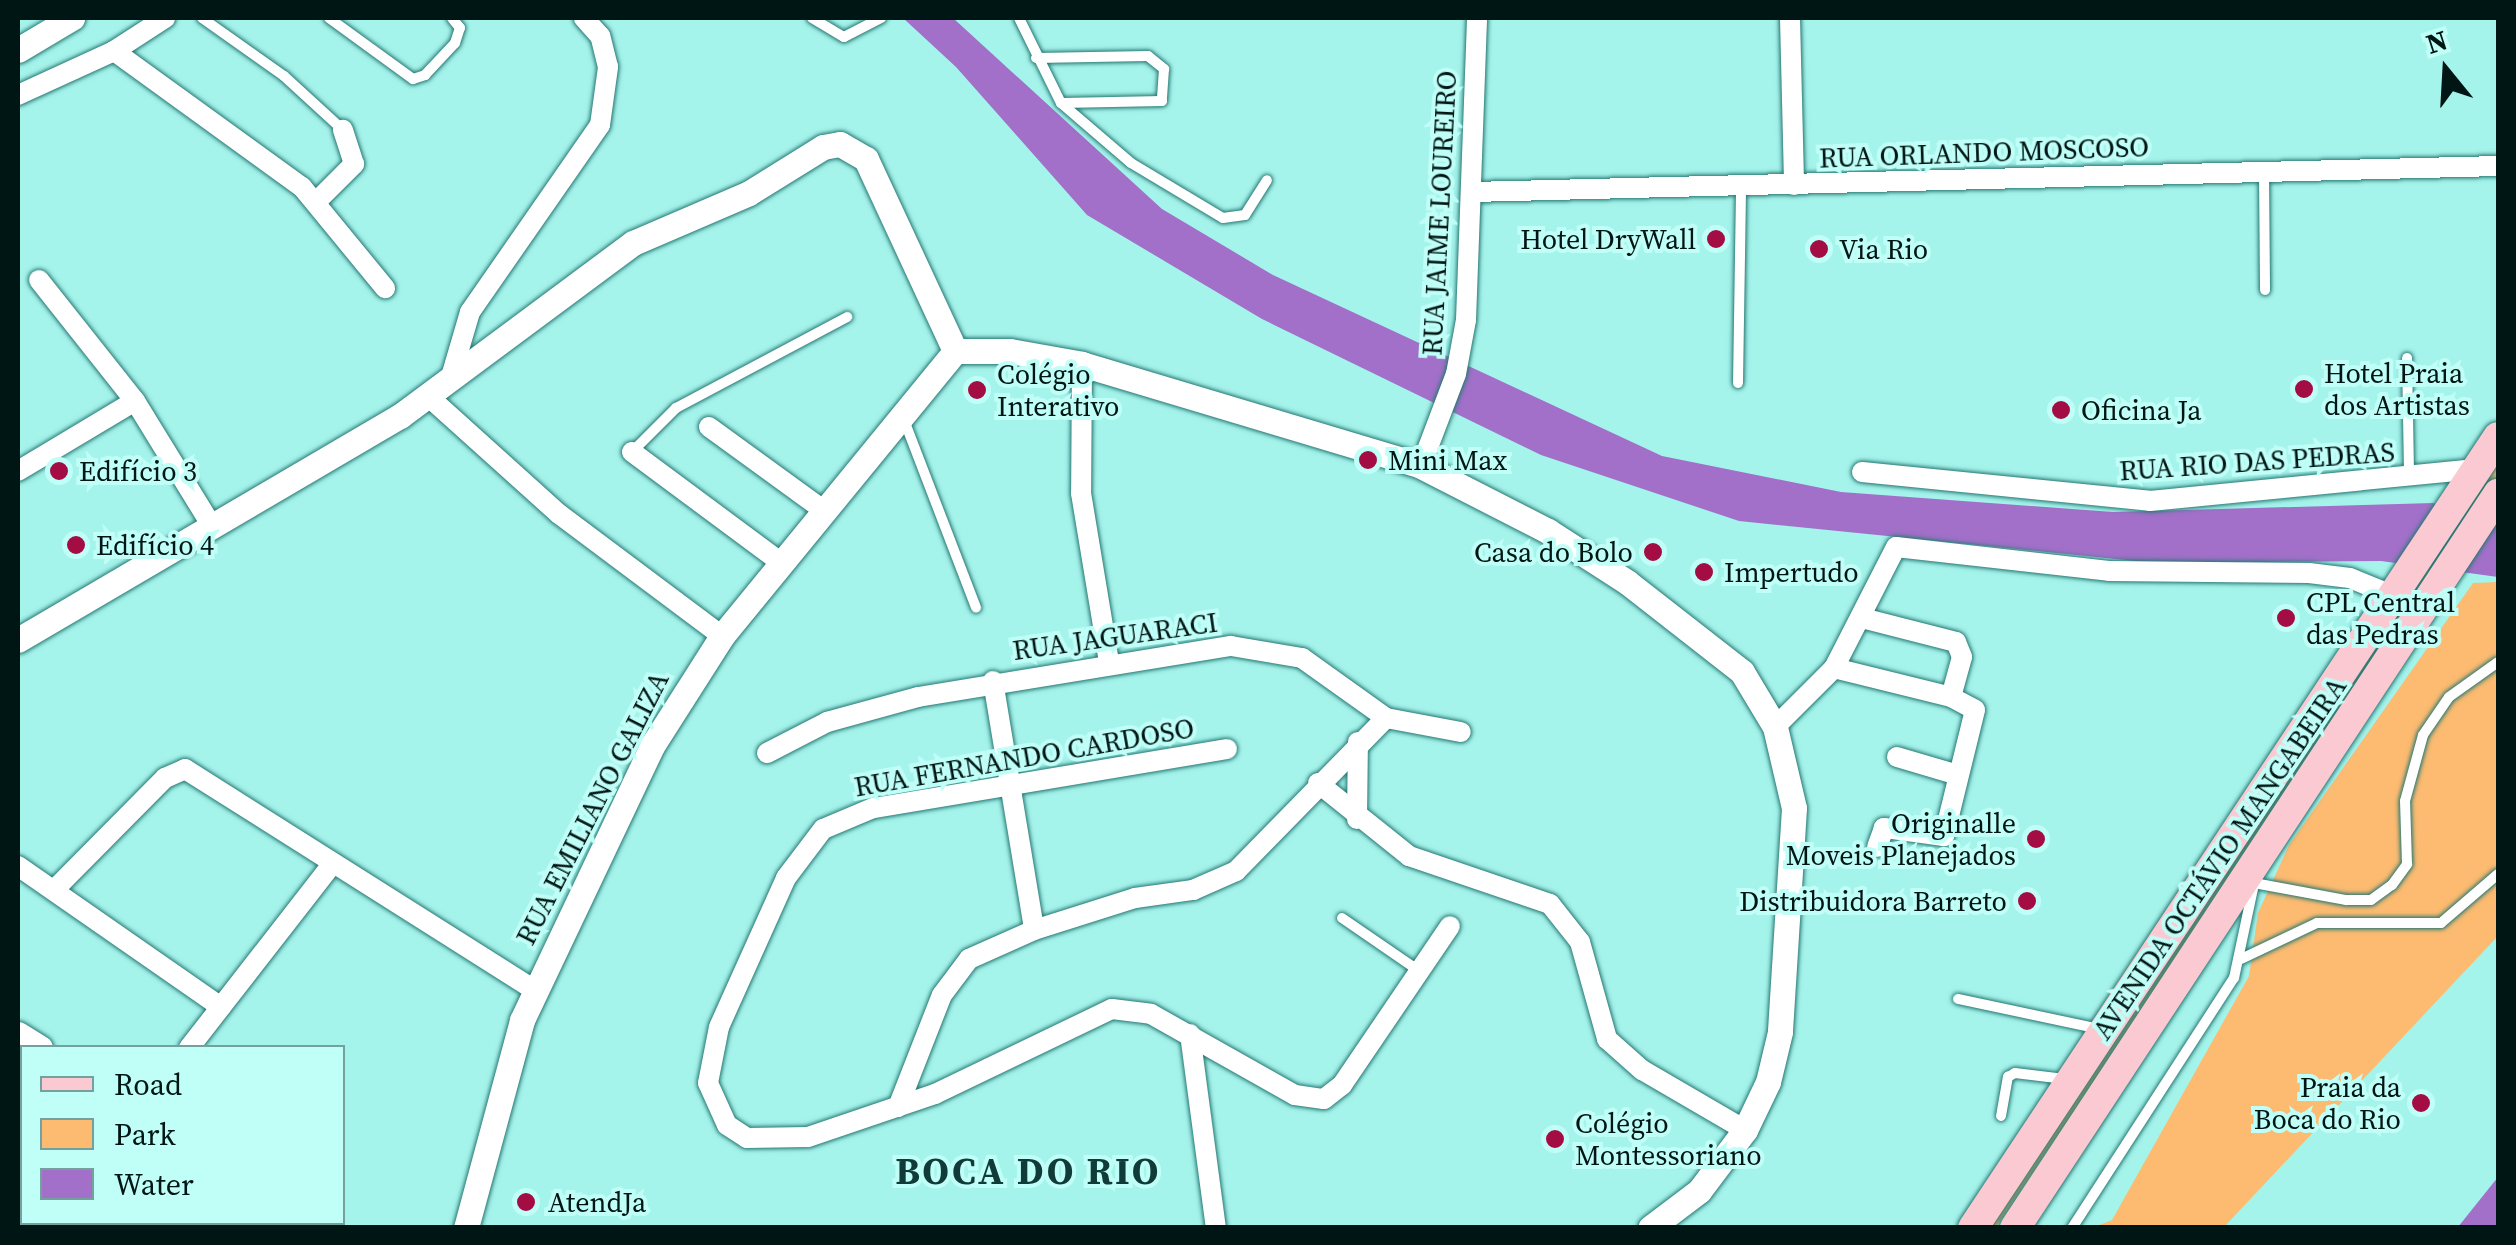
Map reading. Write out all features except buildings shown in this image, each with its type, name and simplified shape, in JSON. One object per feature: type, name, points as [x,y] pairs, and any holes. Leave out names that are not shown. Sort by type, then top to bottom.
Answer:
[{"type":"main road","name":"AVENIDA OCTÁVIO MANGABEIRA","points":[[1973,1228],[2498,438]]},
{"type":"main road","name":"AVENIDA OCTÁVIO MANGABEIRA","points":[[2015,1228],[2257,869],[2494,500]]},
{"type":"street","points":[[18,50],[72,18]]},
{"type":"street","points":[[18,94],[114,51],[165,18]]},
{"type":"street","points":[[450,380],[470,312],[600,125],[608,68],[600,36],[584,18]]},
{"type":"street","name":"RUA JAIME LOUREIRO","points":[[1421,466],[1461,355],[1472,192],[1477,18]]},
{"type":"street","points":[[1790,18],[1794,186]]},
{"type":"street","points":[[114,51],[242,139],[316,202],[386,288]]},
{"type":"street","points":[[316,202],[354,164],[343,130]]},
{"type":"street","points":[[18,640],[429,396],[633,243],[749,193],[822,147],[855,148],[866,159],[955,352],[1010,351],[1082,364],[1421,466],[1548,531],[1672,613],[1742,672],[1774,727],[1794,808],[1792,925],[1780,1032],[1768,1082],[1745,1130],[1698,1192],[1650,1228]]},
{"type":"street","name":"RUA ORLANDO MOSCOSO","points":[[1472,192],[2498,166]]},
{"type":"street","points":[[38,280],[135,402],[212,526]]},
{"type":"street","name":"RUA EMILIANO GALIZA","points":[[466,1228],[534,990],[652,746],[722,636],[955,352]]},
{"type":"street","points":[[1082,364],[1081,493],[1109,663]]},
{"type":"street","points":[[429,396],[559,514],[722,636]]},
{"type":"street","points":[[18,471],[135,402]]},
{"type":"street","points":[[709,427],[826,512]]},
{"type":"street","points":[[632,452],[783,564]]},
{"type":"street","name":"RUA RIO DAS PEDRAS","points":[[1862,472],[2150,501],[2478,469]]},
{"type":"street","points":[[1774,727],[1834,668],[1896,547],[2109,571],[2309,573],[2399,588]]},
{"type":"street","points":[[1862,618],[1956,642],[1962,657],[1951,697]]},
{"type":"street","name":"RUA JAGUARACI","points":[[767,753],[856,713],[993,681],[1231,646],[1302,658],[1386,718],[1461,732]]},
{"type":"street","points":[[1834,668],[1951,697],[1975,710],[1944,836],[1884,828],[1877,847]]},
{"type":"street","points":[[993,681],[1034,930]]},
{"type":"street","points":[[898,1106],[952,976],[969,959],[1034,930],[1215,882],[1236,871],[1358,742],[1386,718]]},
{"type":"street","points":[[1358,742],[1358,819]]},
{"type":"street","name":"RUA FERNANDO CARDOSO","points":[[1227,749],[873,808],[823,829],[786,878],[719,1027],[708,1082],[727,1125],[748,1138],[808,1137],[898,1106],[1112,1009],[1151,1014],[1295,1094],[1324,1100],[1342,1085],[1419,971]]},
{"type":"street","points":[[1897,758],[1958,774]]},
{"type":"street","points":[[54,890],[180,769],[534,990]]},
{"type":"street","points":[[1318,784],[1409,856],[1550,904],[1580,942],[1607,1039],[1642,1070],[1745,1130]]},
{"type":"street","points":[[191,1045],[332,864]]},
{"type":"street","points":[[18,866],[221,1006]]},
{"type":"street","points":[[1419,971],[1450,926]]},
{"type":"street","points":[[1190,1034],[1216,1228]]},
{"type":"lane","points":[[202,18],[284,76],[343,130]]},
{"type":"lane","points":[[329,18],[413,79],[425,75],[459,37],[452,18]]},
{"type":"lane","points":[[812,18],[844,38],[880,18]]},
{"type":"lane","points":[[1019,18],[1061,103],[1131,164],[1212,214],[1244,215],[1266,180]]},
{"type":"lane","points":[[1036,58],[1148,56],[1164,69],[1162,101],[1061,103]]},
{"type":"lane","points":[[2264,172],[2266,290]]},
{"type":"lane","points":[[1738,384],[1742,188]]},
{"type":"lane","points":[[632,452],[676,408],[846,317]]},
{"type":"lane","points":[[2408,358],[2408,477]]},
{"type":"lane","points":[[904,418],[976,608]]},
{"type":"lane","points":[[2072,1228],[2220,1004],[2240,960],[2257,869],[2346,900],[2371,900],[2392,885],[2406,864],[2404,801],[2423,735],[2450,698],[2498,662]]},
{"type":"lane","points":[[2240,960],[2318,923],[2441,924],[2498,874]]},
{"type":"lane","points":[[1342,918],[1419,971]]},
{"type":"lane","points":[[1958,1000],[2104,1030]]},
{"type":"lane","points":[[2001,1116],[2008,1077],[2015,1072],[2070,1081]]},
{"type":"green space","points":[[2498,462],[2498,482],[1996,1227],[1986,1228]]},
{"type":"green space","points":[[2498,582],[2498,936],[2224,1227],[2092,1228],[2112,1220],[2249,976],[2258,913],[2289,845],[2473,583]]},
{"type":"water","points":[[903,18],[953,18],[1162,209],[1273,275],[1662,456],[1841,492],[2113,512],[2433,503],[2498,523],[2498,577],[2381,561],[2155,563],[1739,521],[1541,455],[1262,319],[1087,215],[956,67]]},
{"type":"water","points":[[2498,1177],[2498,1227],[2458,1227]]},
{"type":"place","name":"Hotel DryWall","points":[[1716,239]]},
{"type":"place","name":"Via Rio","points":[[1819,249]]},
{"type":"place","name":"Hotel Praia dos Artistas","points":[[2304,389]]},
{"type":"place","name":"Colégio Interativo","points":[[977,390]]},
{"type":"place","name":"Oficina Ja","points":[[2061,410]]},
{"type":"place","name":"Mini Max","points":[[1368,460]]},
{"type":"place","name":"Edifício 3","points":[[59,471]]},
{"type":"place","name":"Edifício 4","points":[[76,545]]},
{"type":"place","name":"Casa do Bolo","points":[[1653,552]]},
{"type":"place","name":"Impertudo","points":[[1704,572]]},
{"type":"place","name":"CPL Central das Pedras","points":[[2286,618]]},
{"type":"place","name":"Originalle Moveis Planejados","points":[[2036,839]]},
{"type":"place","name":"Distribuidora Barreto","points":[[2027,901]]},
{"type":"place","name":"Praia da Boca do Rio","points":[[2421,1103]]},
{"type":"place","name":"Colégio Montessoriano","points":[[1555,1139]]},
{"type":"place","name":"AtendJa","points":[[526,1202]]},
{"type":"district","name":"BOCA DO RIO","points":[[1028,1172]]}]
